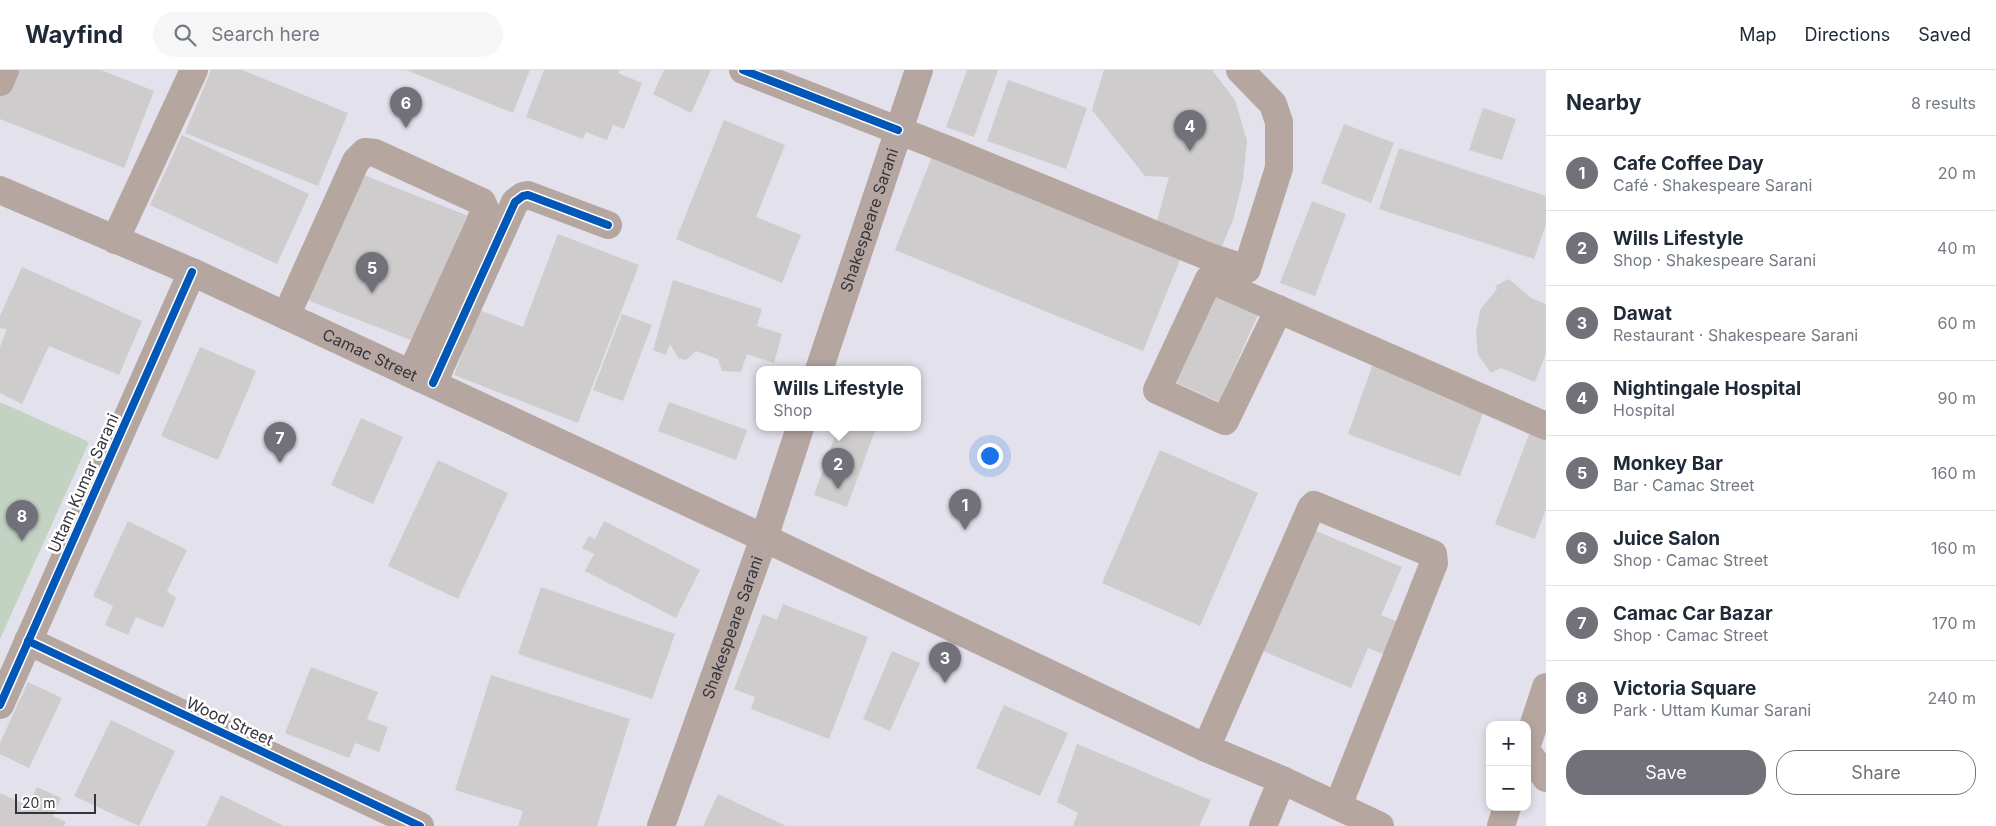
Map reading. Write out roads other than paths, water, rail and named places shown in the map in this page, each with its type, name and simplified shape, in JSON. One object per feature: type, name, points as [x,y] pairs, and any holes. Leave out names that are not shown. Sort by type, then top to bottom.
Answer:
[{"type":"main road","name":"Shakespeare Sarani","points":[[820,366],[919,70]]},
{"type":"main road","name":"Camac Street","points":[[0,190],[192,272],[764,538],[1206,748],[1282,780],[1380,826]]},
{"type":"main road","name":"Shakespeare Sarani","points":[[661,826],[764,538],[799,431]]},
{"type":"street","points":[[0,82],[5,70]]},
{"type":"street","points":[[115,240],[194,70]]},
{"type":"street","points":[[743,70],[898,130],[1207,256],[1248,269],[1280,168],[1279,122],[1273,104],[1240,70]]},
{"type":"street","points":[[286,316],[356,161],[366,152],[375,153],[482,202],[485,209],[422,379]]},
{"type":"street","points":[[422,379],[515,202],[528,195],[608,225]]},
{"type":"street","name":"Uttam Kumar Sarani","points":[[0,705],[192,272]]},
{"type":"street","points":[[1279,309],[1225,421],[1157,390],[1209,279],[1279,309],[1546,426]]},
{"type":"street","points":[[1206,748],[1311,508],[1314,505],[1432,554],[1434,563],[1338,806]]},
{"type":"street","name":"Wood Street","points":[[28,641],[420,826]]},
{"type":"street","points":[[1531,733],[1546,687]]},
{"type":"street","points":[[1531,750],[1546,749]]},
{"type":"street","points":[[1531,756],[1546,778]]},
{"type":"street","points":[[1263,826],[1282,780]]},
{"type":"street","points":[[1501,826],[1506,811]]},
{"type":"place","name":"Juice Salon","points":[[406,128]]},
{"type":"place","name":"Nightingale Hospital","points":[[1190,151]]},
{"type":"place","name":"Monkey Bar","points":[[372,293]]},
{"type":"place","name":"Camac Car Bazar","points":[[280,463]]},
{"type":"place","name":"Wills Lifestyle","points":[[838,489]]},
{"type":"place","name":"Cafe Coffee Day","points":[[965,530]]},
{"type":"place","name":"Victoria Square","points":[[22,541]]},
{"type":"place","name":"Dawat","points":[[945,683]]}]
